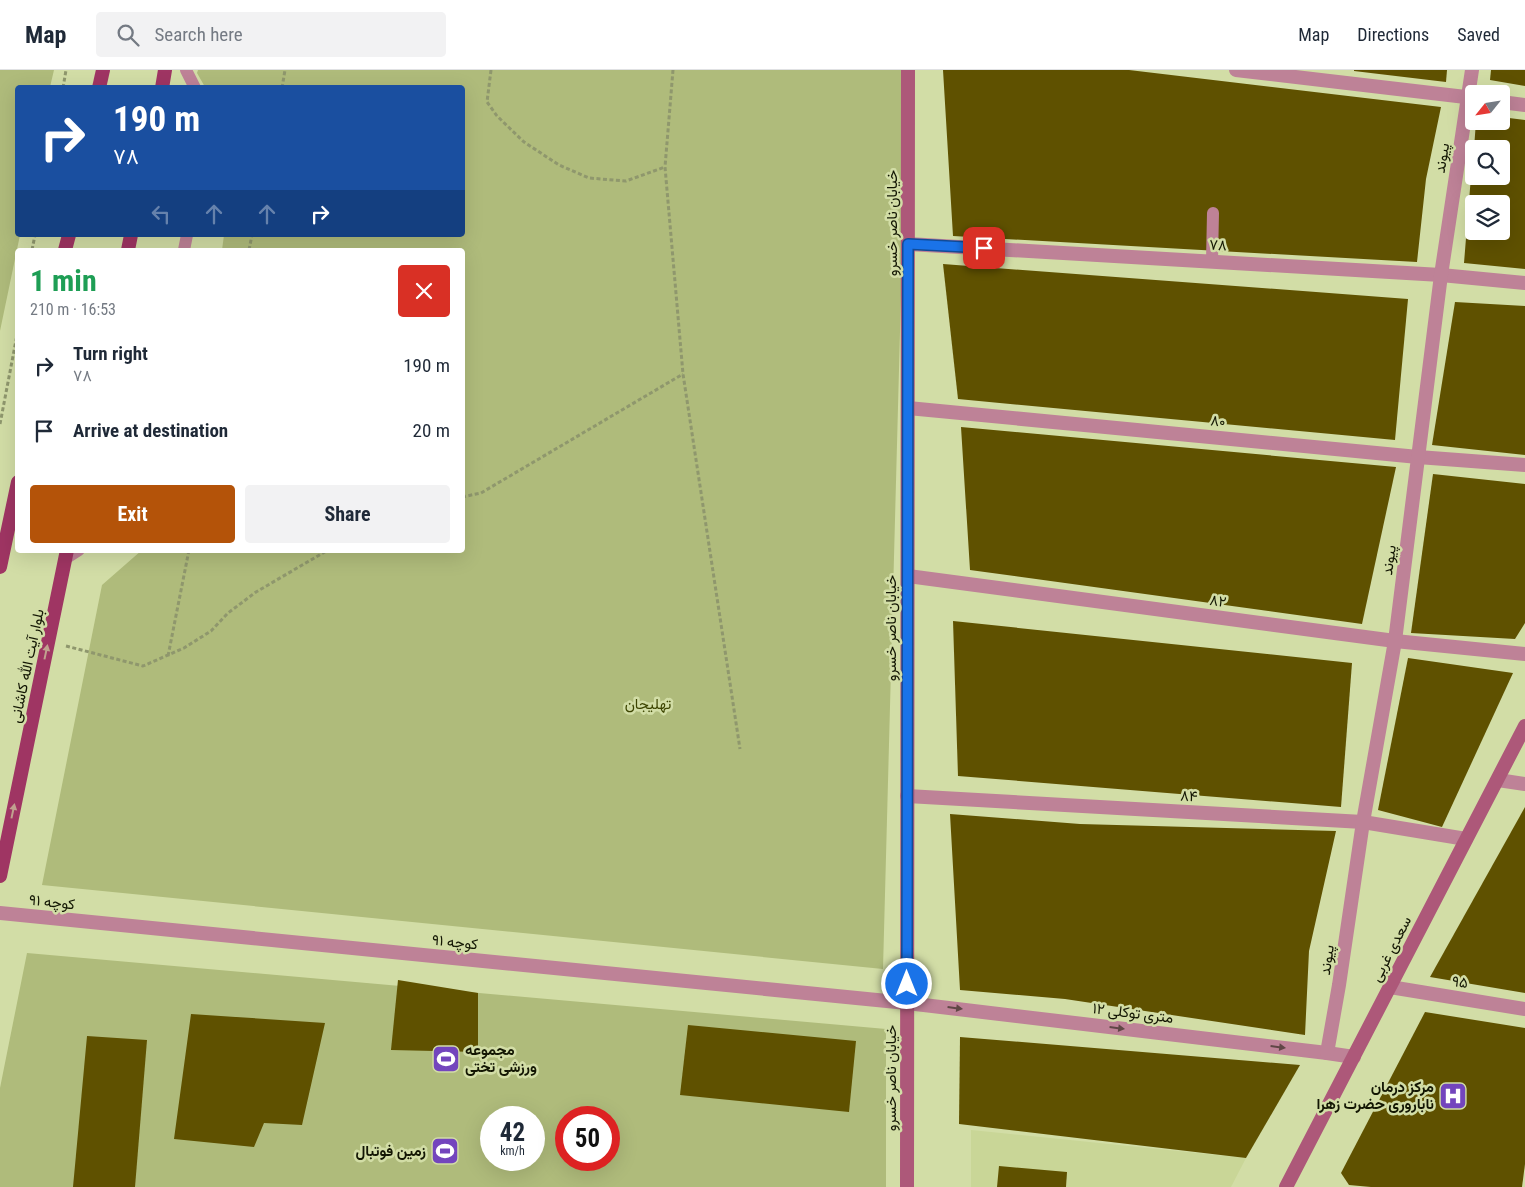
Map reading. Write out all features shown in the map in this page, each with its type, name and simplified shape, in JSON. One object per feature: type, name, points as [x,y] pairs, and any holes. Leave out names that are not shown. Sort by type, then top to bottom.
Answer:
[{"type":"main road","points":[[100,85],[102,70]]},
{"type":"main road","points":[[162,85],[165,70]]},
{"type":"main road","name":"خیابان ناصر خسرو","points":[[907,1187],[908,70]]},
{"type":"main road","points":[[0,567],[15,496]]},
{"type":"main road","name":"بلوار آیت الله کاشانی","points":[[0,876],[66,554]]},
{"type":"main road","name":"سعدی غربی","points":[[1286,1187],[1525,726]]},
{"type":"street","points":[[1236,70],[1465,96]]},
{"type":"street","name":"پیوند","points":[[1471,85],[1472,70]]},
{"type":"street","points":[[1510,103],[1525,105]]},
{"type":"street","name":"پیوند","points":[[1327,1053],[1340,985],[1363,822],[1395,641],[1440,275],[1465,130]]},
{"type":"street","name":"۷۸","points":[[908,244],[1440,275],[1525,283]]},
{"type":"street","name":"۸۰","points":[[908,408],[1418,457],[1525,465]]},
{"type":"street","name":"۸۲","points":[[908,576],[1395,641],[1525,654]]},
{"type":"street","points":[[1498,780],[1525,784]]},
{"type":"street","name":"۸۴","points":[[907,796],[1363,822],[1466,839]]},
{"type":"street","name":"کوچه ۹۱","points":[[0,913],[907,1002]]},
{"type":"street","name":"۹۵","points":[[1390,987],[1525,1009]]},
{"type":"street","name":"۱۲ متری توکلی","points":[[907,1002],[1354,1057]]},
{"type":"lane","points":[[186,70],[194,85]]},
{"type":"lane","points":[[1212,261],[1214,213]]},
{"type":"path","points":[[64,85],[66,70]]},
{"type":"path","points":[[282,85],[285,70]]},
{"type":"path","points":[[491,70],[488,102],[497,116],[524,142],[559,165],[589,178],[626,181],[665,167]]},
{"type":"path","points":[[673,70],[665,167],[683,374],[740,749]]},
{"type":"path","points":[[0,424],[15,346]]},
{"type":"path","points":[[465,496],[481,492],[683,374]]},
{"type":"path","points":[[168,656],[188,553]]},
{"type":"path","points":[[48,642],[143,666],[184,648],[211,631],[228,614],[256,592],[323,553]]},
{"type":"shaded area","points":[[971,1130],[1246,1158],[1231,1187],[971,1187]]},
{"type":"green space","points":[[0,70],[54,70],[50,85],[15,85],[15,237],[20,237],[17,248],[15,248],[15,259],[0,331]]},
{"type":"green space","name":"تهلیجان","points":[[198,70],[907,70],[883,969],[42,885],[102,585],[139,553],[465,553],[465,248],[222,248],[224,237],[465,237],[465,85],[204,85],[197,73]]},
{"type":"green space","name":"مجموعه ورزشی تختی","points":[[27,953],[886,1029],[886,1187],[0,1187],[0,1088]]},
{"type":"building","points":[[943,70],[1129,70],[1441,107],[1426,179],[1417,262],[953,236]]},
{"type":"building","points":[[1354,70],[1447,70],[1446,82]]},
{"type":"building","points":[[1491,70],[1525,70],[1525,86],[1490,80]]},
{"type":"building","points":[[1510,118],[1525,120],[1525,269],[1464,263],[1466,240],[1510,240],[1510,195],[1469,195],[1470,185],[1510,185],[1510,140],[1475,140],[1475,130],[1510,130]]},
{"type":"building","points":[[943,264],[1408,299],[1395,440],[958,399]]},
{"type":"building","points":[[1455,302],[1525,306],[1525,455],[1432,445]]},
{"type":"building","points":[[961,427],[1396,467],[1362,624],[970,570]]},
{"type":"building","points":[[1433,474],[1525,484],[1525,623],[1515,639],[1411,633]]},
{"type":"building","points":[[953,621],[1352,663],[1341,807],[958,776]]},
{"type":"building","points":[[1408,658],[1513,673],[1442,827],[1378,810]]},
{"type":"building","points":[[1525,807],[1525,993],[1430,977]]},
{"type":"building","points":[[950,814],[1080,824],[1336,831],[1309,951],[1305,1035],[1065,999],[960,990]]},
{"type":"building","points":[[398,980],[478,993],[478,1052],[391,1050]]},
{"type":"building","name":"مرکز درمان ناباروری حضرت زهرا","points":[[1425,1012],[1525,1028],[1525,1164],[1522,1187],[1371,1187],[1349,1185],[1341,1173]]},
{"type":"building","points":[[191,1014],[325,1023],[302,1125],[264,1123],[254,1147],[174,1139]]},
{"type":"building","points":[[688,1025],[856,1041],[849,1112],[680,1095]]},
{"type":"building","points":[[87,1036],[147,1040],[135,1187],[73,1187]]},
{"type":"building","points":[[960,1037],[1300,1065],[1246,1158],[959,1124]]},
{"type":"building","points":[[999,1166],[1067,1172],[1066,1187],[997,1187]]},
{"type":"place","name":"مجموعه ورزشی تختی","points":[[446,1059]]},
{"type":"place","name":"مرکز درمان ناباروری حضرت زهرا","points":[[1453,1096]]},
{"type":"place","name":"زمین فوتبال","points":[[445,1151]]},
{"type":"route","points":[[907,984],[908,244],[984,248]]}]
